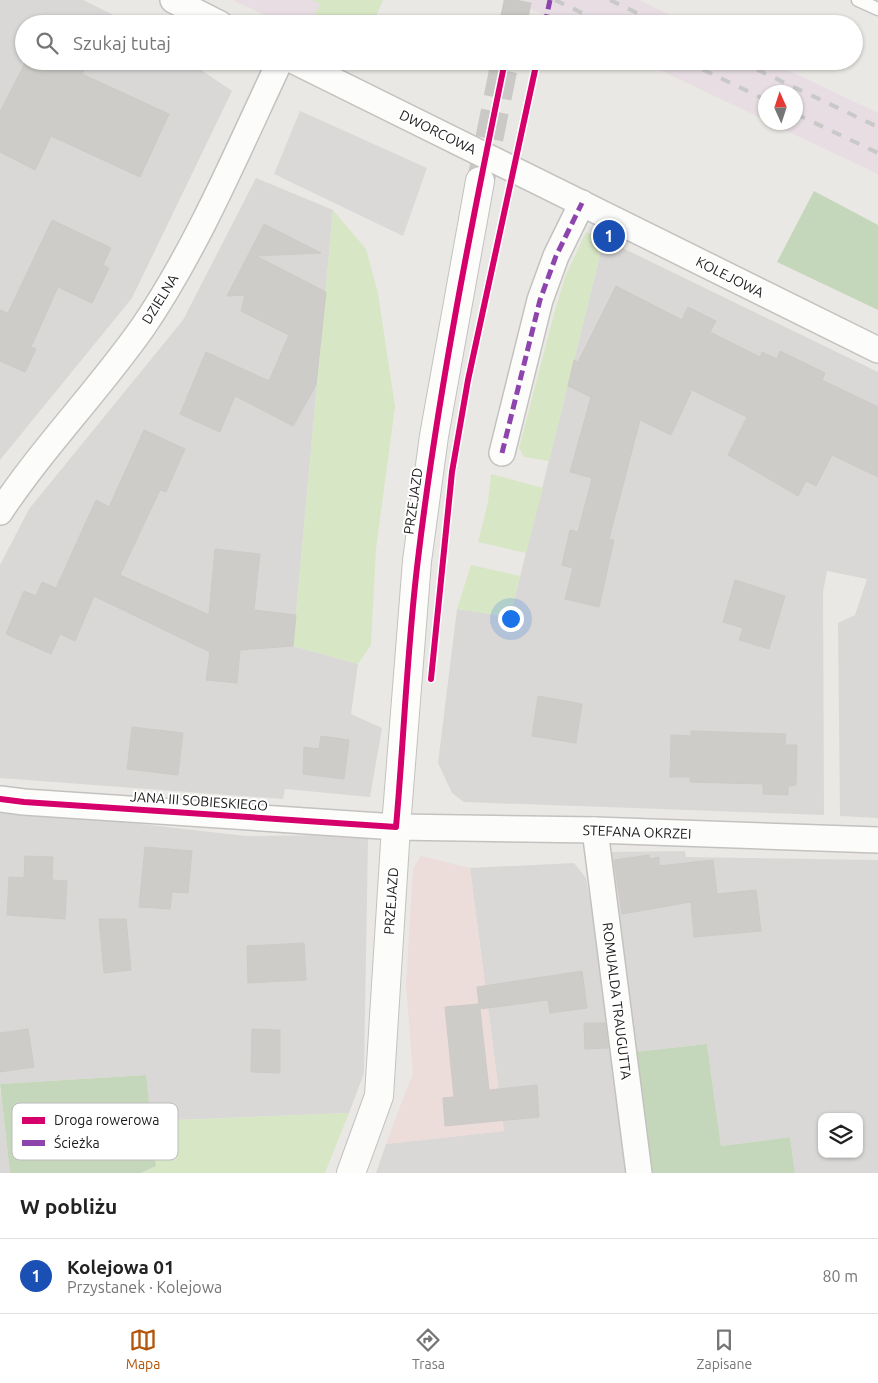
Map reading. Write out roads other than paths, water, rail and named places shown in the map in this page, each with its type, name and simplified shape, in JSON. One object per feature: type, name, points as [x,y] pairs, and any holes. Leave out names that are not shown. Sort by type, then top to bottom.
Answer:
[{"type":"street","points":[[173,0],[202,15]]},
{"type":"street","name":"DZIELNA","points":[[0,512],[20,482],[128,347],[165,292],[189,249],[276,70]]},
{"type":"street","name":"DWORCOWA","points":[[312,70],[582,202]]},
{"type":"street","name":"PRZEJAZD","points":[[351,1173],[379,1096],[396,827],[421,532],[434,436],[480,181]]},
{"type":"street","points":[[502,453],[540,300],[556,256],[582,202]]},
{"type":"street","name":"KOLEJOWA","points":[[582,202],[878,350]]},
{"type":"street","name":"JANA III SOBIESKIEGO","points":[[0,799],[396,827]]},
{"type":"street","name":"STEFANA OKRZEI","points":[[396,827],[595,830],[878,840]]},
{"type":"street","name":"ROMUALDA TRAUGUTTA","points":[[595,830],[639,1173]]},
{"type":"lane","points":[[858,0],[878,10]]},
{"type":"tunnel","points":[[515,15],[518,0]]},
{"type":"tunnel","points":[[481,180],[503,70]]},
{"type":"railway","points":[[555,0],[586,15]]},
{"type":"railway","points":[[610,0],[641,15]]},
{"type":"railway","points":[[704,70],[758,96]]},
{"type":"railway","points":[[758,70],[878,127]]},
{"type":"railway","points":[[803,117],[878,153]]},
{"type":"place","name":"Kolejowa 01","points":[[609,236]]}]
